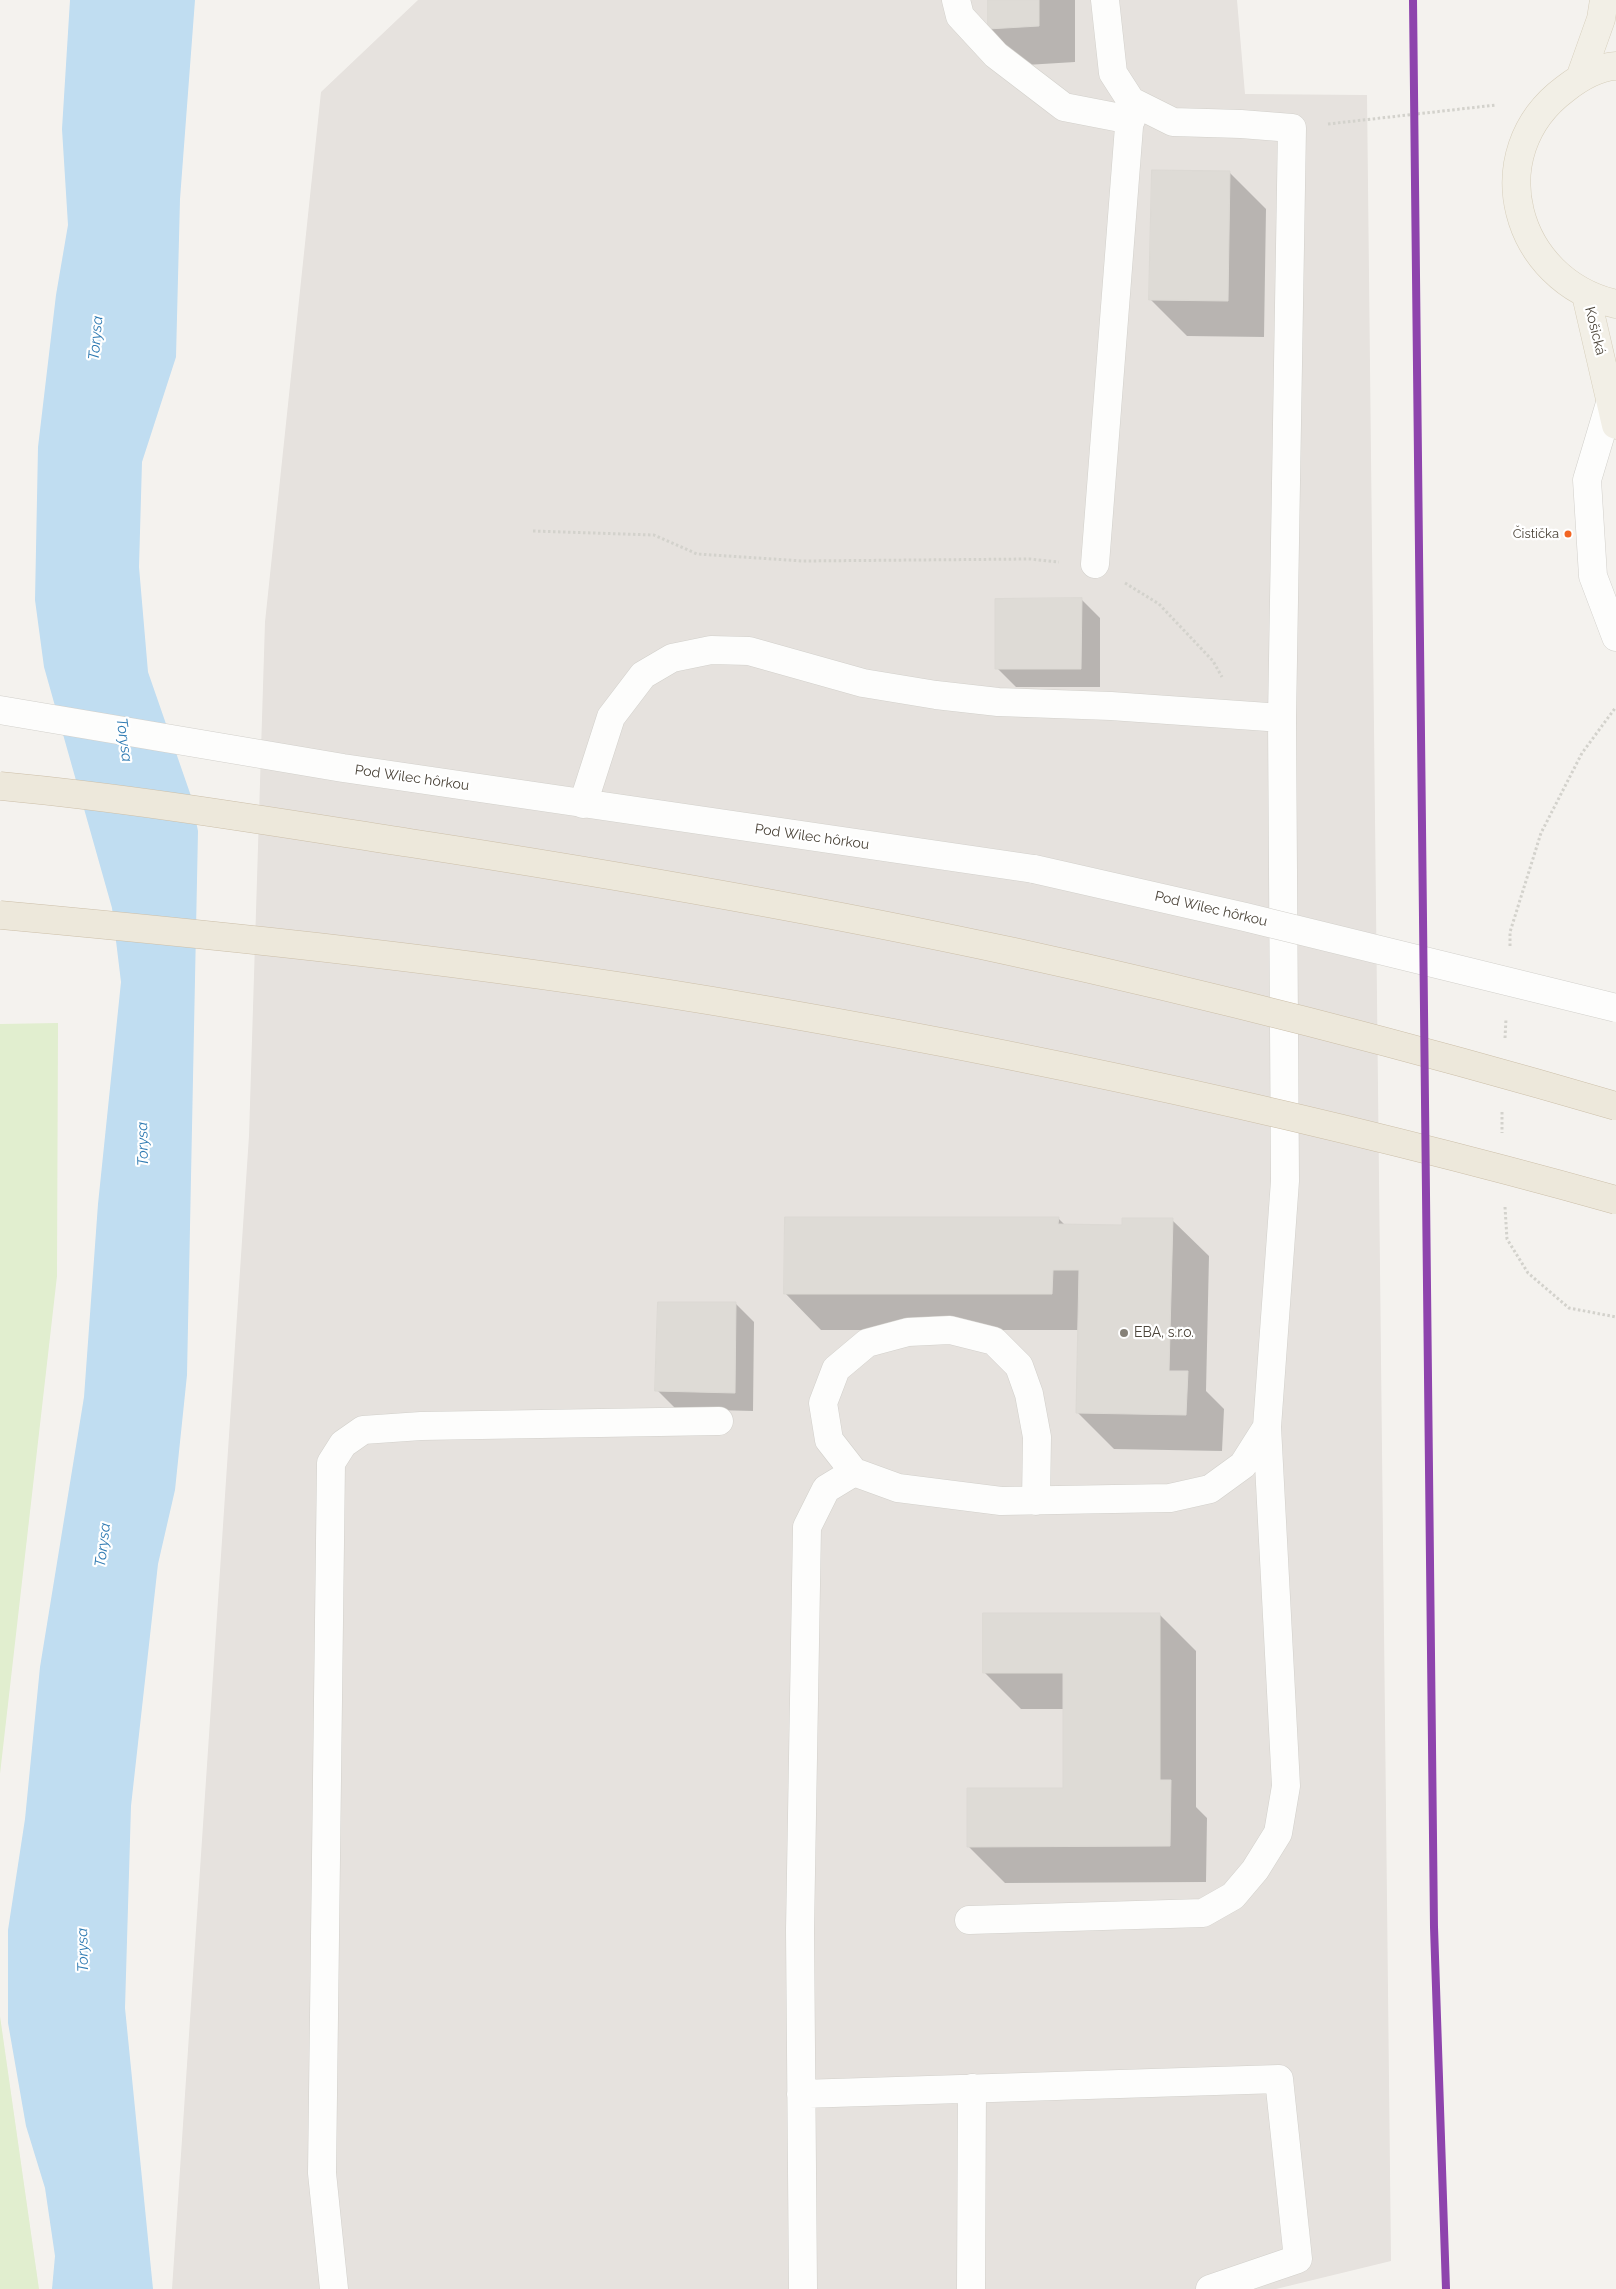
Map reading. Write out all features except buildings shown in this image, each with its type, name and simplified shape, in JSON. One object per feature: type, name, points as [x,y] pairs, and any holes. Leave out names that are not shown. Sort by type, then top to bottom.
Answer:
[{"type":"highway","points":[[0,786],[230,816],[529,861],[763,902],[1013,952],[1265,1010],[1496,1071],[1616,1106]]},
{"type":"highway","points":[[0,915],[238,937],[493,969],[713,1001],[1013,1057],[1256,1108],[1497,1167],[1616,1200]]},
{"type":"main road","points":[[1580,78],[1601,20],[1604,0]]},
{"type":"main road","name":"Košická","points":[[1616,66],[1580,78],[1550,101],[1528,133],[1517,169],[1518,208],[1531,244],[1554,274],[1586,295],[1616,304]]},
{"type":"main road","name":"Košická","points":[[1586,295],[1613,412]]},
{"type":"street","points":[[956,0],[960,16],[996,55],[1064,107],[1131,110],[1173,122],[1292,128],[1282,718],[1285,1181],[1267,1427],[1286,1786],[1278,1833],[1255,1870],[1233,1896],[1203,1913],[970,1920]]},
{"type":"street","points":[[1095,564],[1131,110],[1114,73],[1105,0]]},
{"type":"street","points":[[1613,412],[1587,480],[1593,576],[1616,637]]},
{"type":"street","points":[[583,804],[612,717],[643,675],[672,658],[711,650],[749,652],[863,683],[936,695],[998,702],[1111,706],[1282,718]]},
{"type":"street","name":"Pod Wilec hôrkou","points":[[0,710],[343,768],[1034,869],[1245,916],[1616,1008]]},
{"type":"street","points":[[1036,1501],[1037,1437],[1029,1394],[1019,1366],[994,1341],[950,1330],[908,1332],[867,1343],[836,1369],[823,1403],[829,1440],[854,1472],[898,1488],[1001,1501],[1036,1501],[1170,1498],[1210,1489],[1243,1465],[1267,1427]]},
{"type":"street","points":[[334,2289],[322,2173],[331,1463],[343,1444],[363,1430],[420,1426],[719,1421]]},
{"type":"street","points":[[802,2289],[800,1930],[807,1527],[826,1489],[854,1472]]},
{"type":"street","points":[[801,2094],[1279,2079],[1298,2258],[1210,2289]]},
{"type":"street","points":[[971,2289],[972,2088]]},
{"type":"path","points":[[1292,128],[1496,105]]},
{"type":"path","points":[[533,531],[654,535],[697,554],[803,561],[1030,560],[1095,564],[1159,604],[1213,661],[1242,715]]},
{"type":"path","points":[[1510,952],[1510,932],[1541,833],[1582,753],[1616,707]]},
{"type":"path","points":[[1505,1041],[1507,1011]]},
{"type":"path","points":[[1502,1110],[1502,1140]]},
{"type":"path","points":[[1505,1199],[1507,1239],[1528,1273],[1569,1308],[1616,1317]]},
{"type":"shaded area","points":[[418,0],[1237,0],[1245,94],[1367,95],[1391,2261],[1276,2289],[172,2289],[249,1136],[265,622],[321,92]]},
{"type":"green space","points":[[58,1023],[57,1276],[0,1774],[0,1024]]},
{"type":"green space","points":[[0,2016],[39,2289],[0,2289]]},
{"type":"water","name":"Torysa","points":[[70,0],[195,0],[180,199],[176,357],[142,462],[139,567],[148,672],[191,796],[198,831],[187,1375],[175,1490],[158,1564],[131,1806],[125,2008],[153,2289],[52,2289],[55,2256],[45,2188],[26,2126],[8,2023],[8,1930],[25,1819],[40,1667],[84,1397],[98,1204],[121,982],[112,908],[44,667],[35,600],[38,447],[56,295],[68,225],[62,129]]},
{"type":"transit line","points":[[1413,0],[1434,1927],[1446,2289]]},
{"type":"place","name":"Čistička","points":[[1568,534]]},
{"type":"place","name":"EBA, s.r.o.","points":[[1124,1333]]}]
